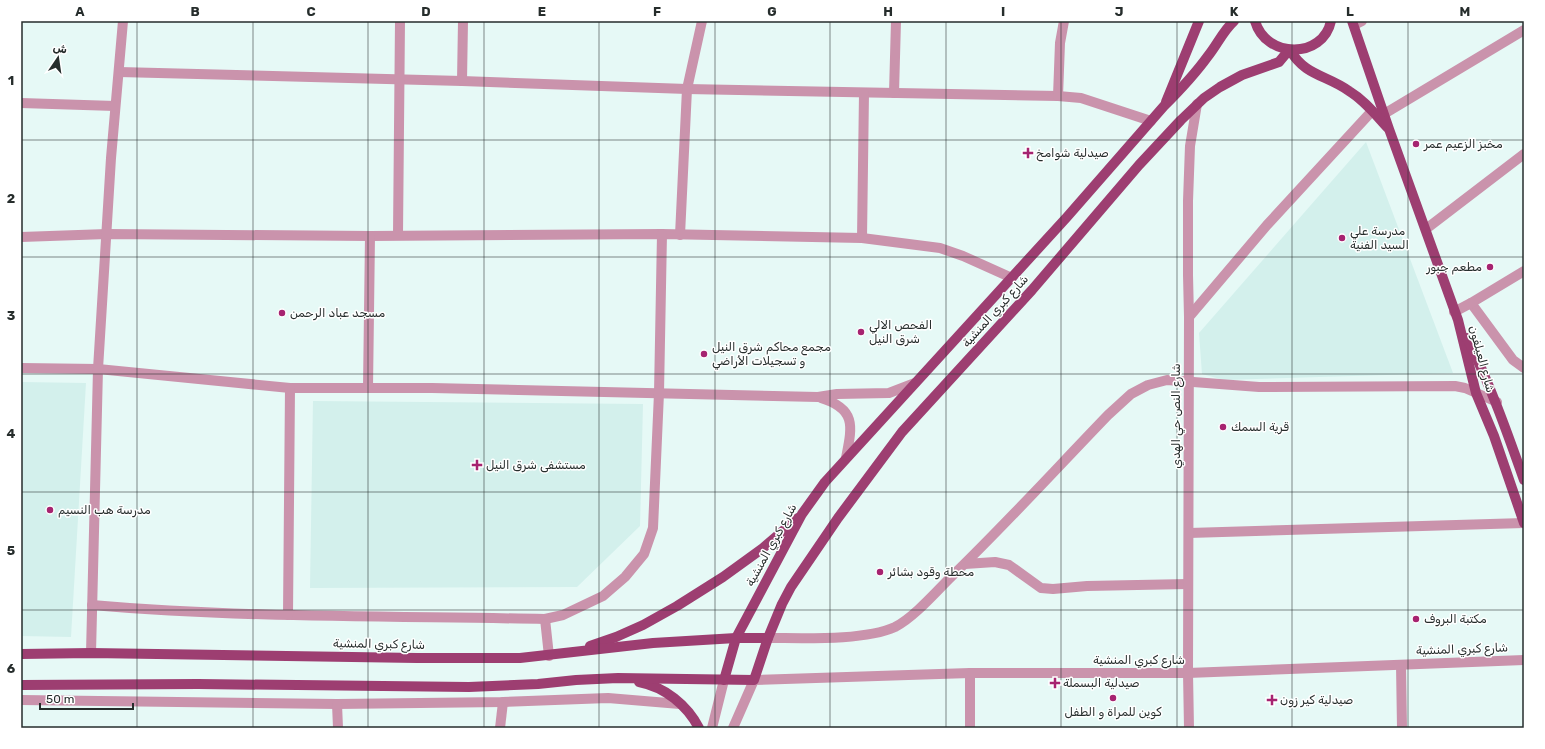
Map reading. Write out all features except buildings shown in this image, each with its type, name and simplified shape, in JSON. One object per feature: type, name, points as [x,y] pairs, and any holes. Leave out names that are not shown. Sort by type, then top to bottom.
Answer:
[{"type":"main road","points":[[1164,106],[1199,21]]},
{"type":"main road","name":"شارع كبري المنشية","points":[[724,680],[736,638],[802,514],[826,482],[846,458],[1067,217],[1164,106],[1178,93],[1199,68],[1226,29],[1234,21]]},
{"type":"main road","points":[[1255,21],[1260,32],[1267,41],[1276,46],[1289,50],[1303,49],[1314,44],[1324,35],[1331,21]]},
{"type":"main road","points":[[1356,22],[1389,129],[1456,316]]},
{"type":"main road","points":[[1289,50],[1305,69],[1347,89],[1361,100],[1389,129]]},
{"type":"main road","name":"شارع كبري المنشية","points":[[21,685],[198,684],[469,688],[618,678],[754,680],[768,638],[782,604],[801,572],[838,518],[902,432],[1027,295],[1158,144],[1197,104],[1229,81],[1279,62],[1289,50]]},
{"type":"main road","name":"شارع العيلفون","points":[[1456,316],[1476,393],[1494,436],[1524,523]]},
{"type":"main road","name":"شارع العيلفون","points":[[1456,316],[1497,402],[1524,480]]},
{"type":"main road","points":[[567,653],[616,637],[657,618],[723,577],[763,548],[802,514]]},
{"type":"main road","name":"شارع كبري المنشية","points":[[21,654],[91,653],[520,658],[549,656],[637,645],[736,638],[768,638]]},
{"type":"main road","points":[[618,678],[641,682],[661,688],[680,704],[699,728]]},
{"type":"street","points":[[91,653],[98,369],[115,106],[124,21]]},
{"type":"street","points":[[398,234],[400,21]]},
{"type":"street","points":[[462,21],[462,81]]},
{"type":"street","points":[[680,234],[687,89],[702,21]]},
{"type":"street","points":[[894,93],[896,21]]},
{"type":"street","points":[[1058,96],[1060,39],[1064,21]]},
{"type":"street","points":[[1384,114],[1524,30]]},
{"type":"street","points":[[119,72],[399,79],[687,89],[1058,96],[1080,98],[1151,121]]},
{"type":"street","points":[[862,238],[864,93]]},
{"type":"street","points":[[21,104],[115,106]]},
{"type":"street","name":"شارع النص حي الهدي","points":[[1189,728],[1189,317],[1187,244],[1189,166],[1192,128],[1197,104]]},
{"type":"street","points":[[1189,317],[1267,225],[1372,110]]},
{"type":"street","points":[[1426,229],[1524,154]]},
{"type":"street","points":[[21,237],[107,234],[370,236],[398,234],[680,234],[862,238],[940,248],[963,256],[1012,278]]},
{"type":"street","points":[[92,605],[139,609],[288,615],[545,619],[563,615],[603,596],[625,577],[644,554],[653,528],[659,393],[662,234]]},
{"type":"street","points":[[368,388],[370,236]]},
{"type":"street","points":[[1456,316],[1471,303],[1524,271]]},
{"type":"street","points":[[1471,303],[1513,360],[1524,368]]},
{"type":"street","points":[[21,368],[98,369],[290,388],[368,388],[818,397],[837,394],[889,393],[915,383]]},
{"type":"street","points":[[768,638],[836,637],[874,633],[895,627],[914,613],[964,564],[1108,415],[1131,394],[1148,385],[1167,380],[1188,383],[1258,387],[1455,386],[1497,402]]},
{"type":"street","points":[[288,615],[290,388]]},
{"type":"street","points":[[818,397],[836,404],[847,413],[850,427],[846,458]]},
{"type":"street","points":[[1189,533],[1524,523]]},
{"type":"street","points":[[964,564],[995,562],[1009,565],[1041,588],[1052,589],[1087,586],[1188,584]]},
{"type":"street","points":[[545,619],[549,656]]},
{"type":"street","name":"شارع كبري المنشية","points":[[754,680],[970,673],[1188,673],[1524,660]]},
{"type":"street","points":[[1402,665],[1402,728]]},
{"type":"street","points":[[970,673],[970,728]]},
{"type":"street","points":[[712,728],[724,680]]},
{"type":"street","points":[[733,728],[754,680]]},
{"type":"street","points":[[21,700],[337,704],[502,702],[608,698],[680,704]]},
{"type":"street","points":[[500,728],[502,702]]},
{"type":"street","points":[[337,704],[338,728]]},
{"type":"shaded area","name":"مدرسة علي السيد الفنية","points":[[1366,142],[1453,373],[1224,380],[1202,374],[1199,333]]},
{"type":"shaded area","name":"مدرسة هب النسيم","points":[[21,382],[86,383],[71,637],[21,636]]},
{"type":"shaded area","name":"مستشفى شرق النيل","points":[[313,401],[643,404],[640,526],[577,587],[310,588]]},
{"type":"place","name":"مخبز الزعيم عمر","points":[[1416,144]]},
{"type":"place","name":"صيدلية شوامخ","points":[[1028,153]]},
{"type":"place","name":"مدرسة علي السيد الفنية","points":[[1342,238]]},
{"type":"place","name":"مطعم جبور","points":[[1490,267]]},
{"type":"place","name":"مسجد عباد الرحمن","points":[[282,313]]},
{"type":"place","name":"الفحص الالي شرق النيل","points":[[861,332]]},
{"type":"place","name":"مجمع محاكم شرق النيل و تسجيلات الأراضي","points":[[704,354]]},
{"type":"place","name":"قرية السمك","points":[[1223,427]]},
{"type":"place","name":"مستشفى شرق النيل","points":[[477,465]]},
{"type":"place","name":"مدرسة هب النسيم","points":[[50,510]]},
{"type":"place","name":"محطة وقود بشائر","points":[[880,572]]},
{"type":"place","name":"مكتبة البروف","points":[[1416,619]]},
{"type":"place","name":"صيدلية البسملة","points":[[1055,683]]},
{"type":"place","name":"كوين للمراة و الطفل","points":[[1113,698]]},
{"type":"place","name":"صيدلية كير زون","points":[[1272,700]]}]
